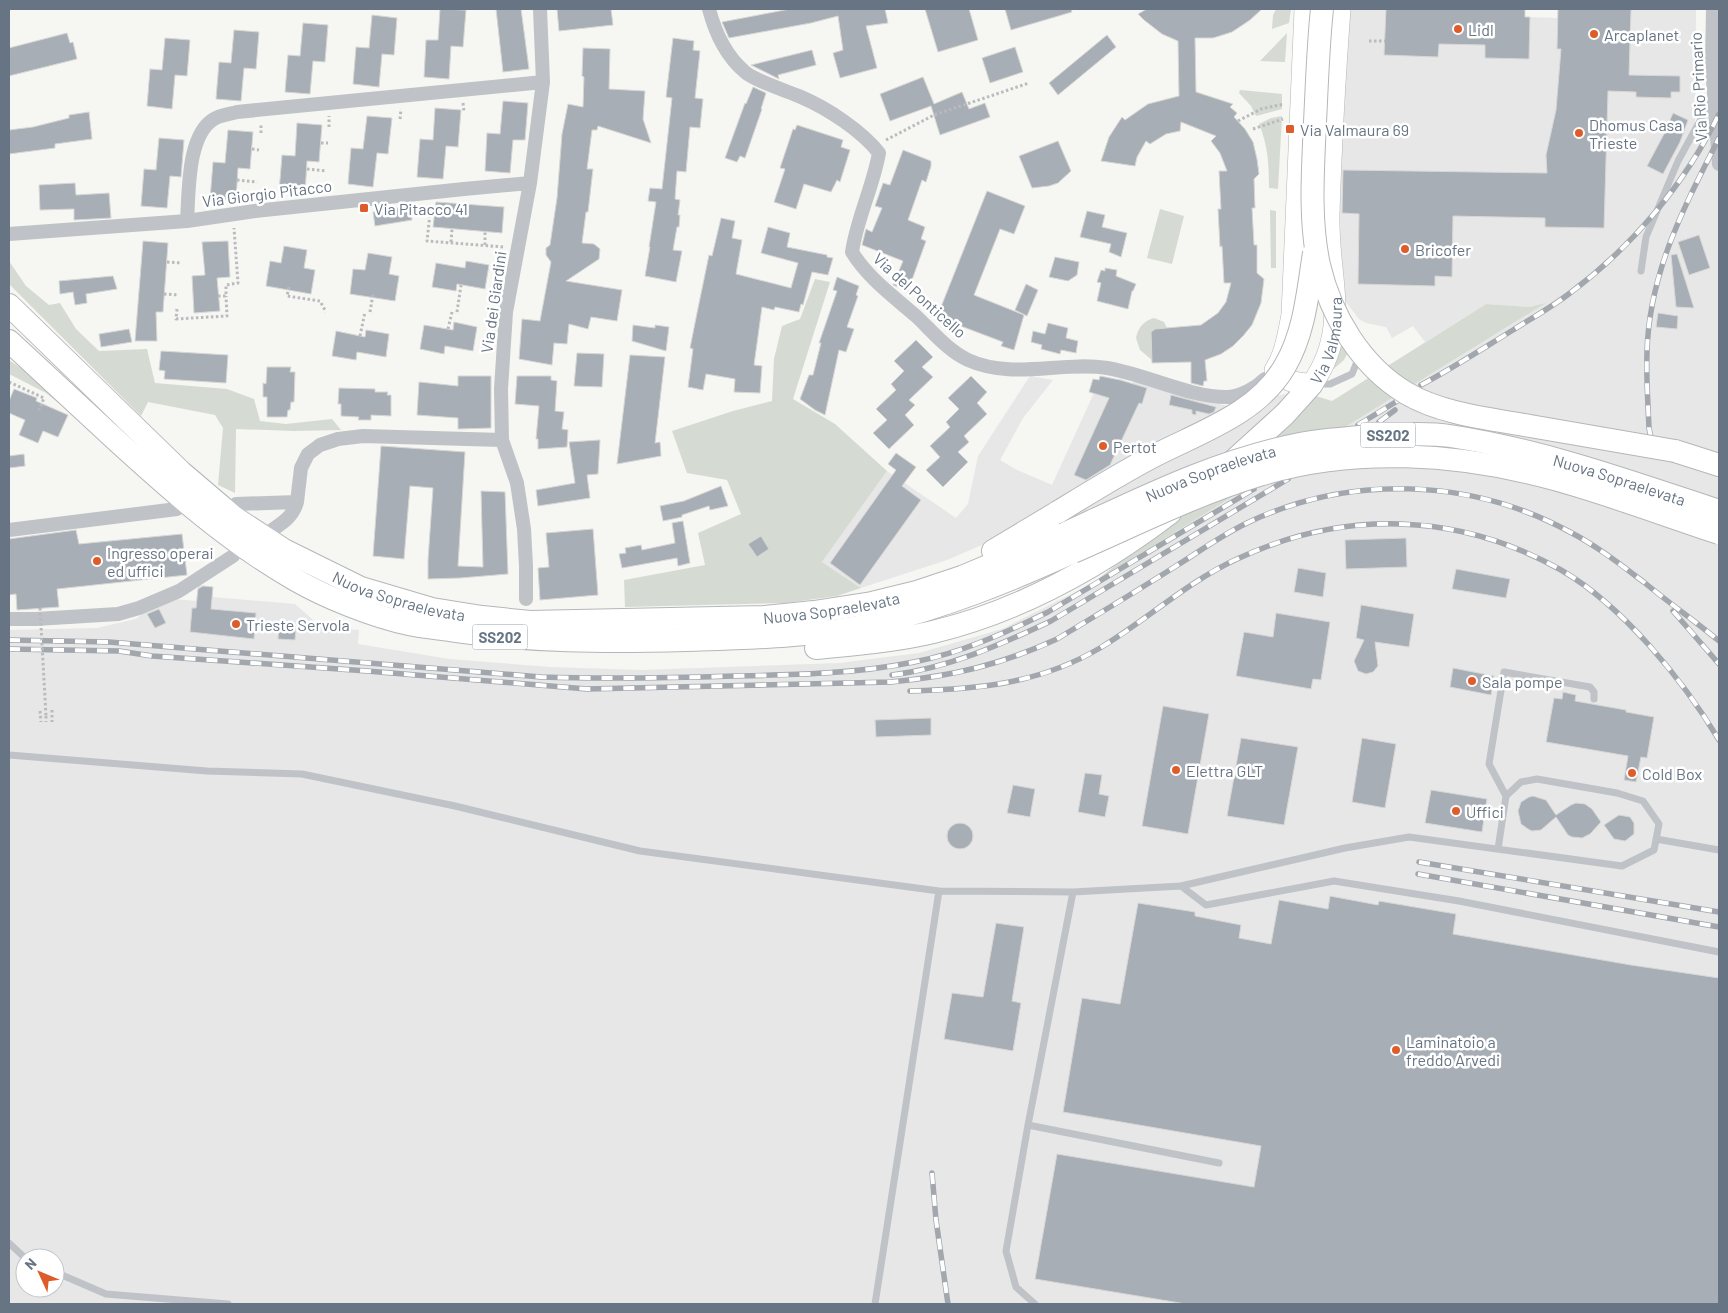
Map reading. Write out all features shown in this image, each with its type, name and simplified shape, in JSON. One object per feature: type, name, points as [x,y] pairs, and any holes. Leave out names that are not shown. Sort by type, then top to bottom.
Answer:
[{"type":"highway","points":[[1322,9],[1312,198],[1315,242],[1319,266],[1335,312],[1364,358],[1407,393],[1433,405],[1477,417],[1719,457]]},
{"type":"highway","points":[[814,612],[963,563],[1002,547],[1116,476],[1234,416],[1276,380],[1287,364],[1300,330],[1315,242]]},
{"type":"highway","name":"Nuova Sopraelevata","points":[[9,305],[181,472],[235,518],[284,550],[361,588],[432,609],[482,617],[530,622],[765,617],[872,603],[917,592],[1069,543],[1153,515],[1210,491],[1260,474],[1298,465],[1384,456],[1448,458],[1508,468],[1555,479],[1719,533]]},
{"type":"highway","name":"Nuova Sopraelevata","points":[[9,341],[152,473],[218,529],[295,580],[356,608],[408,624],[480,635],[530,639],[620,641],[767,638],[825,632],[872,624],[969,596],[1200,473],[1252,456],[1300,444],[1385,435],[1449,436],[1524,451],[1560,460],[1719,511]]},
{"type":"highway","points":[[620,641],[684,648],[816,648],[884,641],[932,632],[983,618],[1027,600],[1084,571],[1146,531],[1234,461],[1285,414],[1312,384]]},
{"type":"highway","points":[[1675,451],[1719,464]]},
{"type":"main road","name":"Via Valmaura","points":[[1305,9],[1292,315],[1285,348],[1275,370],[1283,378],[1292,382],[1312,384],[1322,370],[1330,348],[1336,322],[1329,216],[1340,9]]},
{"type":"street","name":"Via dei Giardini","points":[[526,599],[524,530],[517,484],[502,440],[501,389],[503,337],[530,183],[543,82],[540,9]]},
{"type":"street","points":[[710,9],[720,40],[746,73],[821,106],[848,124],[874,147]]},
{"type":"street","name":"Via Rio Primario","points":[[1713,9],[1712,56],[1719,164]]},
{"type":"street","points":[[1302,74],[1312,84],[1320,85],[1332,80],[1336,76]]},
{"type":"street","points":[[187,221],[193,150],[202,132],[214,119],[237,112],[543,82]]},
{"type":"street","name":"Via del Ponticello","points":[[874,147],[879,153],[875,173],[854,235],[852,252],[858,263],[876,281],[946,346],[967,359],[984,366],[1008,370],[1082,365],[1108,368],[1141,375],[1182,389],[1218,397],[1231,397],[1246,392],[1261,383],[1275,370]]},
{"type":"street","name":"Via Giorgio Pitacco","points":[[9,234],[187,221],[233,214],[530,183]]},
{"type":"street","points":[[272,530],[294,513],[301,468],[308,454],[320,445],[338,439],[362,436],[502,440]]},
{"type":"street","points":[[236,504],[297,502]]},
{"type":"street","points":[[9,530],[177,509]]},
{"type":"street","points":[[9,619],[118,614],[139,608],[179,591],[233,556]]},
{"type":"lane","points":[[1641,271],[1646,238],[1674,170],[1714,94]]},
{"type":"lane","points":[[1312,384],[1330,384],[1345,378],[1352,374],[1358,361],[1361,348],[1358,337],[1336,306]]},
{"type":"lane","points":[[1498,849],[1506,796],[1489,764],[1504,672],[1590,687],[1594,692],[1594,699]]},
{"type":"lane","points":[[9,755],[207,771],[302,774],[455,806],[640,851],[939,891],[1073,892],[1181,886],[1345,848],[1409,837],[1622,866],[1654,850],[1659,824],[1643,801],[1617,793],[1537,779],[1521,782],[1506,796]]},
{"type":"lane","points":[[1656,839],[1719,850]]},
{"type":"lane","points":[[1181,886],[1206,905],[1334,881],[1459,901],[1719,952]]},
{"type":"lane","points":[[875,1304],[939,891]]},
{"type":"lane","points":[[1035,1304],[1016,1287],[1006,1251],[1073,892]]},
{"type":"lane","points":[[1028,1125],[1219,1163]]},
{"type":"lane","points":[[65,1276],[106,1294],[228,1304]]},
{"type":"path","points":[[1369,41],[1385,41]]},
{"type":"path","points":[[874,147],[934,115],[1029,83]]},
{"type":"path","points":[[1238,121],[1261,109],[1287,103]]},
{"type":"path","points":[[1253,129],[1286,118]]},
{"type":"path","points":[[321,143],[328,144]]},
{"type":"path","points":[[252,149],[259,150]]},
{"type":"path","points":[[307,169],[326,172]]},
{"type":"path","points":[[237,180],[257,182]]},
{"type":"path","points":[[432,192],[427,241],[518,248]]},
{"type":"path","points":[[177,308],[176,319],[227,316],[226,285],[238,284],[233,214]]},
{"type":"path","points":[[451,242],[452,229]]},
{"type":"path","points":[[485,245],[486,231]]},
{"type":"path","points":[[229,262],[236,261]]},
{"type":"path","points":[[167,262],[182,263]]},
{"type":"path","points":[[457,312],[461,285]]},
{"type":"path","points":[[289,287],[287,296],[320,301],[326,312]]},
{"type":"path","points":[[164,294],[179,295]]},
{"type":"path","points":[[370,312],[373,294]]},
{"type":"path","points":[[218,296],[226,296]]},
{"type":"path","points":[[360,336],[365,312]]},
{"type":"path","points":[[448,329],[452,312]]},
{"type":"path","points":[[9,382],[44,398],[39,410]]},
{"type":"path","points":[[40,608],[46,722]]},
{"type":"path","points":[[52,710],[52,722]]},
{"type":"path","points":[[40,711],[41,722]]},
{"type":"shaded area","points":[[1276,9],[1291,9],[1289,23],[1272,29],[1273,15]]},
{"type":"shaded area","points":[[1350,9],[1525,9],[1525,17],[1558,18],[1558,9],[1696,9],[1695,138],[1719,92],[1719,1304],[9,1304],[9,665],[12,663],[9,664],[9,630],[97,628],[136,619],[146,611],[174,599],[196,601],[198,585],[213,587],[212,597],[295,604],[321,627],[359,630],[358,644],[449,659],[550,667],[641,670],[839,663],[919,653],[1002,629],[1093,583],[1544,304],[1529,307],[1486,304],[1425,342],[1413,326],[1392,338],[1386,327],[1366,323],[1359,319],[1343,298],[1340,213],[1345,54]]},
{"type":"shaded area","points":[[1287,33],[1285,62],[1260,61]]},
{"type":"shaded area","points":[[1240,90],[1282,94],[1282,109],[1256,116],[1251,106],[1239,93]]},
{"type":"shaded area","points":[[1282,116],[1278,189],[1269,188],[1267,155],[1259,124],[1271,118]]},
{"type":"shaded area","points":[[1160,209],[1184,216],[1172,264],[1147,258]]},
{"type":"shaded area","points":[[1270,210],[1276,211],[1276,268],[1271,268]]},
{"type":"shaded area","points":[[9,261],[26,286],[49,305],[60,303],[76,329],[99,351],[147,349],[155,383],[227,389],[254,399],[260,421],[286,424],[332,419],[341,430],[236,429],[235,493],[218,485],[223,428],[215,415],[148,402],[141,416],[9,284]]},
{"type":"shaded area","points":[[815,279],[830,282],[793,399],[835,424],[887,471],[822,562],[861,588],[837,596],[786,603],[625,607],[624,580],[705,565],[698,533],[741,514],[727,480],[687,473],[672,431],[733,411],[772,401],[774,359],[782,326],[800,319]]},
{"type":"shaded area","points":[[1546,303],[1093,583],[1234,472],[1313,395],[1332,401],[1486,304],[1529,307]]},
{"type":"shaded area","points":[[1154,318],[1164,322],[1167,328],[1155,329],[1151,332],[1152,360],[1140,350],[1136,338],[1142,325]]},
{"type":"shaded area","points":[[1339,342],[1350,348],[1344,360],[1330,372]]},
{"type":"shaded area","points":[[9,360],[40,381],[90,428],[46,393],[9,374]]},
{"type":"shaded area","points":[[1030,376],[1053,380],[1023,418],[1000,460],[1015,469],[1052,485],[1094,393],[1098,380],[1121,379],[1132,383],[1136,379],[1165,389],[1172,394],[1228,406],[1296,392],[1179,496],[998,538],[947,560],[861,588],[822,562],[887,471],[956,518],[968,504],[978,456]]},
{"type":"building","points":[[440,9],[466,10],[463,47],[451,46],[449,79],[424,77],[426,40],[438,40]]},
{"type":"building","points":[[496,9],[521,9],[529,69],[503,72]]},
{"type":"building","points":[[557,9],[611,9],[613,25],[559,31]]},
{"type":"building","points":[[790,9],[885,9],[888,23],[866,26],[877,68],[840,78],[833,53],[843,50],[838,16],[811,23],[729,38],[722,22]]},
{"type":"building","points":[[925,9],[969,9],[978,40],[938,52]]},
{"type":"building","points":[[1005,9],[1071,9],[1072,12],[1011,30]]},
{"type":"building","points":[[1147,9],[1262,9],[1232,32],[1213,38],[1195,38],[1196,92],[1233,104],[1230,107],[1237,113],[1234,117],[1253,142],[1259,174],[1254,179],[1255,208],[1252,208],[1254,245],[1257,245],[1257,273],[1264,279],[1261,303],[1252,325],[1233,346],[1221,354],[1205,360],[1207,381],[1204,381],[1203,386],[1191,383],[1191,362],[1152,363],[1151,332],[1155,329],[1201,325],[1218,313],[1226,302],[1231,283],[1224,283],[1218,209],[1221,209],[1219,171],[1227,171],[1220,153],[1211,141],[1216,136],[1181,122],[1180,131],[1166,134],[1150,144],[1146,141],[1137,157],[1135,166],[1101,161],[1109,137],[1122,117],[1125,120],[1148,104],[1179,96],[1178,41],[1162,34],[1138,14]]},
{"type":"building","name":"Lidl","points":[[1386,9],[1525,9],[1525,17],[1530,17],[1529,59],[1485,58],[1485,45],[1439,44],[1438,57],[1384,55]]},
{"type":"building","points":[[1558,9],[1631,9],[1629,75],[1680,76],[1680,92],[1671,92],[1671,98],[1636,97],[1636,92],[1608,91],[1604,228],[1545,227],[1545,218],[1453,216],[1452,277],[1435,276],[1435,286],[1358,284],[1359,214],[1342,213],[1343,170],[1547,173],[1546,155],[1556,110],[1561,49],[1557,49]]},
{"type":"building","points":[[372,15],[397,18],[394,55],[382,54],[379,87],[353,84],[356,47],[369,48]]},
{"type":"building","points":[[303,23],[328,25],[325,62],[313,61],[310,94],[285,92],[288,55],[300,56]]},
{"type":"building","points":[[234,30],[259,32],[256,69],[244,68],[241,101],[216,99],[219,62],[231,63]]},
{"type":"building","points":[[67,33],[70,43],[73,42],[77,59],[9,76],[9,48]]},
{"type":"building","points":[[1107,35],[1116,47],[1058,95],[1049,83]]},
{"type":"building","points":[[165,38],[190,40],[187,76],[175,75],[172,109],[147,106],[150,69],[162,70]]},
{"type":"building","points":[[673,38],[694,41],[693,50],[700,51],[695,98],[703,99],[700,128],[690,127],[686,172],[677,171],[675,199],[680,200],[678,215],[680,215],[673,250],[682,251],[676,282],[645,276],[656,202],[648,201],[650,188],[662,189],[672,98],[666,97]]},
{"type":"building","points":[[1015,47],[1023,72],[990,83],[982,58]]},
{"type":"building","points":[[583,48],[610,49],[609,89],[645,91],[643,119],[651,143],[598,126],[597,130],[592,130],[587,169],[593,169],[582,243],[594,244],[600,249],[599,259],[566,281],[622,290],[617,321],[591,317],[588,329],[569,324],[567,344],[554,343],[552,365],[519,359],[522,319],[540,321],[551,262],[546,255],[546,248],[550,245],[557,198],[562,134],[568,104],[583,107]]},
{"type":"building","points":[[812,50],[816,65],[778,75],[779,79],[751,65]]},
{"type":"building","points":[[923,77],[934,104],[962,92],[969,109],[985,103],[990,117],[940,135],[931,106],[890,121],[880,94]]},
{"type":"building","points":[[753,87],[766,93],[745,158],[740,156],[737,162],[725,158],[745,103]]},
{"type":"building","points":[[503,101],[528,103],[525,140],[513,140],[510,173],[485,171],[487,133],[500,134]]},
{"type":"building","points":[[435,108],[461,110],[458,147],[446,146],[443,179],[417,177],[420,139],[433,140]]},
{"type":"building","points":[[89,112],[92,139],[55,144],[55,148],[9,154],[9,130],[33,127],[69,118],[69,115]]},
{"type":"building","points":[[1673,113],[1688,120],[1680,142],[1663,174],[1647,166]]},
{"type":"building","points":[[367,116],[392,118],[388,154],[377,153],[373,187],[348,184],[351,148],[363,149]]},
{"type":"building","points":[[297,123],[322,125],[319,162],[307,161],[305,194],[279,192],[282,155],[295,156]]},
{"type":"building","points":[[797,125],[843,140],[841,147],[850,150],[840,182],[837,180],[831,192],[804,184],[796,209],[774,202],[785,169],[780,168],[793,129],[795,130]]},
{"type":"building","points":[[228,130],[253,132],[250,169],[238,168],[236,201],[210,199],[213,162],[225,163]]},
{"type":"building","points":[[159,138],[184,140],[181,177],[170,176],[167,208],[141,206],[144,169],[156,170]]},
{"type":"building","points":[[1058,141],[1071,171],[1058,183],[1032,188],[1019,156]]},
{"type":"building","points":[[903,150],[931,161],[926,182],[922,180],[908,220],[925,227],[921,239],[926,241],[908,291],[893,285],[903,261],[862,245],[866,229],[872,232],[882,208],[875,206],[883,183],[890,185]]},
{"type":"building","points":[[75,183],[76,195],[109,193],[111,218],[74,220],[74,209],[40,210],[39,185]]},
{"type":"building","points":[[987,191],[1025,206],[1014,234],[1000,229],[974,295],[1024,315],[1014,350],[1001,346],[1003,342],[937,317]]},
{"type":"building","points":[[436,202],[504,207],[502,233],[433,227]]},
{"type":"building","points":[[410,206],[412,220],[375,226],[373,212]]},
{"type":"building","points":[[1087,211],[1105,215],[1102,227],[1127,233],[1121,257],[1109,252],[1111,244],[1080,237]]},
{"type":"building","points":[[721,218],[735,221],[732,238],[742,240],[736,274],[791,288],[798,263],[761,253],[768,227],[790,233],[787,247],[827,255],[827,257],[833,258],[828,275],[812,272],[803,305],[801,304],[799,312],[775,307],[774,310],[762,307],[754,365],[762,366],[760,393],[734,392],[735,379],[706,374],[703,390],[688,387],[693,349],[690,348],[709,255],[712,256]]},
{"type":"building","points":[[1699,235],[1710,268],[1689,275],[1678,242]]},
{"type":"building","points":[[143,241],[168,243],[163,312],[156,312],[157,341],[135,341]]},
{"type":"building","points":[[228,241],[230,277],[217,278],[220,311],[194,313],[192,276],[205,275],[202,242]]},
{"type":"building","points":[[284,246],[307,250],[304,268],[315,270],[311,294],[266,286],[270,261],[281,263]]},
{"type":"building","points":[[368,253],[392,257],[389,274],[399,276],[395,301],[350,294],[353,269],[365,270]]},
{"type":"building","points":[[1677,254],[1694,308],[1676,307],[1671,255]]},
{"type":"building","points":[[1055,257],[1079,262],[1077,275],[1068,281],[1049,277]]},
{"type":"building","points":[[466,261],[489,265],[485,289],[457,284],[456,291],[432,287],[436,263],[465,268]]},
{"type":"building","points":[[1105,268],[1117,270],[1116,276],[1136,284],[1132,291],[1128,309],[1097,301],[1101,283],[1097,282],[1101,270],[1105,271]]},
{"type":"building","points":[[113,276],[117,289],[86,294],[87,303],[75,305],[73,292],[60,294],[59,281]]},
{"type":"building","points":[[837,277],[859,286],[856,295],[858,296],[847,327],[854,329],[846,352],[839,350],[825,415],[800,399],[809,375],[813,375],[821,343],[819,343],[837,291],[833,290]]},
{"type":"building","points":[[1026,284],[1038,290],[1027,316],[1015,310]]},
{"type":"building","points":[[1658,313],[1678,316],[1677,329],[1656,327]]},
{"type":"building","points":[[454,322],[477,327],[473,351],[445,346],[444,354],[420,349],[424,325],[453,330]]},
{"type":"building","points":[[1048,323],[1068,328],[1066,338],[1078,341],[1076,353],[1061,350],[1060,354],[1041,349],[1042,345],[1031,342],[1033,331],[1045,334]]},
{"type":"building","points":[[633,325],[655,328],[655,325],[669,327],[666,351],[632,341]]},
{"type":"building","points":[[129,329],[132,342],[101,347],[99,334]]},
{"type":"building","points":[[366,330],[389,334],[386,357],[357,352],[356,360],[332,356],[336,331],[365,337]]},
{"type":"building","points":[[916,340],[933,357],[922,367],[933,377],[909,400],[915,405],[905,415],[914,425],[889,449],[873,433],[887,420],[876,409],[896,390],[891,384],[904,371],[894,361]]},
{"type":"building","points":[[161,351],[228,355],[226,383],[164,379],[165,371],[159,370]]},
{"type":"building","points":[[577,353],[604,354],[602,387],[574,386]]},
{"type":"building","points":[[630,355],[665,357],[655,443],[660,442],[661,456],[617,464]]},
{"type":"building","points":[[267,367],[291,367],[290,372],[295,372],[294,402],[291,402],[287,417],[267,417],[267,397],[263,397],[263,383],[266,384]]},
{"type":"building","points":[[458,376],[491,376],[491,428],[458,429],[458,418],[417,415],[419,382],[458,386]]},
{"type":"building","points":[[517,376],[551,376],[551,380],[557,381],[555,411],[564,412],[562,429],[568,430],[567,447],[538,449],[538,439],[536,439],[539,406],[515,404]]},
{"type":"building","points":[[971,376],[987,392],[977,403],[987,414],[964,436],[969,442],[958,452],[968,462],[943,487],[926,470],[940,457],[930,446],[950,427],[946,422],[959,409],[948,398]]},
{"type":"building","points":[[1100,376],[1147,388],[1142,404],[1139,403],[1110,465],[1086,480],[1074,475],[1109,398],[1089,392],[1093,379],[1099,380]]},
{"type":"building","points":[[339,388],[375,389],[375,392],[388,392],[387,395],[391,395],[391,416],[371,415],[371,420],[358,420],[359,417],[341,416],[341,404],[338,404]]},
{"type":"building","points":[[14,389],[37,398],[36,401],[68,415],[58,437],[43,431],[38,443],[19,435],[25,420],[9,413],[9,401]]},
{"type":"building","points":[[1171,395],[1216,407],[1214,412],[1209,414],[1196,411],[1196,415],[1192,414],[1192,410],[1169,405]]},
{"type":"building","points":[[600,440],[598,474],[587,475],[590,498],[538,506],[536,490],[575,483],[569,442]]},
{"type":"building","points":[[381,446],[465,452],[458,566],[483,567],[481,491],[505,492],[508,574],[428,579],[433,488],[410,486],[404,559],[373,556]]},
{"type":"building","points":[[896,453],[916,467],[902,486],[921,500],[860,585],[830,563],[896,470],[888,464]]},
{"type":"building","points":[[24,454],[25,466],[9,468],[9,456]]},
{"type":"building","points":[[721,486],[728,506],[710,510],[709,506],[682,515],[682,517],[663,521],[660,506],[684,501]]},
{"type":"building","points":[[683,521],[690,563],[678,566],[677,558],[622,568],[619,554],[626,553],[625,548],[641,545],[642,550],[675,543],[672,523]]},
{"type":"building","points":[[593,529],[598,595],[540,600],[538,568],[549,567],[546,533]]},
{"type":"building","name":"Ingresso operai ed uffici","points":[[76,530],[79,544],[182,534],[187,575],[57,589],[59,607],[17,610],[16,594],[9,595],[9,539]]},
{"type":"building","points":[[761,536],[769,549],[757,557],[748,544]]},
{"type":"building","points":[[1406,538],[1407,567],[1346,569],[1345,540]]},
{"type":"building","points":[[1298,568],[1326,573],[1323,597],[1294,592]]},
{"type":"building","points":[[1456,569],[1510,579],[1506,598],[1452,589]]},
{"type":"building","points":[[203,586],[213,587],[211,609],[256,613],[254,639],[190,632],[192,608],[196,608],[198,589]]},
{"type":"building","points":[[1361,605],[1414,614],[1409,647],[1375,642],[1378,666],[1373,672],[1366,674],[1358,671],[1354,661],[1364,640],[1356,638]]},
{"type":"building","points":[[159,609],[166,623],[155,628],[147,614]]},
{"type":"building","points":[[1276,613],[1330,622],[1321,680],[1313,679],[1311,689],[1236,676],[1244,632],[1273,637]]},
{"type":"building","points":[[279,625],[296,626],[295,640],[278,639]]},
{"type":"building","name":"Sala pompe","points":[[1453,668],[1494,676],[1491,695],[1450,687]]},
{"type":"building","points":[[1563,692],[1576,695],[1575,701],[1654,717],[1647,758],[1641,757],[1636,782],[1624,780],[1628,756],[1546,742],[1554,698],[1562,699]]},
{"type":"building","name":"Elettra GLT","points":[[1163,706],[1209,714],[1188,834],[1142,826]]},
{"type":"building","points":[[931,718],[931,735],[876,737],[875,720]]},
{"type":"building","points":[[1241,738],[1298,747],[1284,825],[1227,816]]},
{"type":"building","points":[[1362,738],[1396,744],[1385,808],[1352,802]]},
{"type":"building","points":[[1085,773],[1102,775],[1099,794],[1109,796],[1105,817],[1078,812]]},
{"type":"building","points":[[1013,785],[1035,789],[1030,817],[1007,813]]},
{"type":"building","name":"Uffici","points":[[1431,790],[1487,799],[1482,832],[1425,823]]},
{"type":"building","points":[[1533,796],[1546,800],[1556,815],[1576,803],[1585,804],[1592,809],[1601,822],[1590,834],[1582,838],[1568,835],[1556,817],[1541,830],[1532,831],[1521,824],[1518,811],[1521,802]]},
{"type":"building","points":[[1619,815],[1630,817],[1634,823],[1634,834],[1625,841],[1614,839],[1604,825]]},
{"type":"building","points":[[960,823],[969,827],[973,836],[969,845],[960,849],[951,845],[947,836],[951,827]]},
{"type":"building","points":[[1330,896],[1378,905],[1379,901],[1456,914],[1453,934],[1631,965],[1719,978],[1719,1304],[1186,1304],[1035,1279],[1057,1154],[1254,1187],[1261,1146],[1063,1112],[1082,998],[1120,1004],[1138,903],[1195,912],[1195,916],[1241,925],[1239,938],[1271,944],[1279,900],[1328,909]]},
{"type":"building","points":[[996,923],[1024,927],[1012,1001],[1021,1003],[1013,1051],[944,1039],[952,993],[983,997]]},
{"type":"railway","points":[[1421,385],[1556,303],[1593,275],[1615,255],[1635,235],[1673,189],[1690,165],[1719,114]]},
{"type":"railway","points":[[1651,438],[1647,390],[1647,361],[1649,323],[1654,295],[1661,268],[1681,215],[1719,138]]},
{"type":"railway","points":[[1358,425],[1399,400]]},
{"type":"railway","points":[[1379,422],[1395,410]]},
{"type":"railway","points":[[892,675],[913,672],[953,661],[1013,639],[1051,621],[1288,479]]},
{"type":"railway","points":[[9,640],[109,642],[541,677],[637,678],[779,675],[869,669],[914,662],[949,653],[999,635],[1032,620],[1254,489]]},
{"type":"railway","points":[[9,649],[119,651],[152,656],[587,689],[891,682],[956,673],[976,668],[1016,656],[1057,639],[1229,533],[1247,523],[1286,507],[1327,496],[1368,490],[1410,489],[1451,493],[1492,501],[1532,514],[1570,532],[1590,543],[1618,563],[1719,641]]},
{"type":"railway","points":[[910,691],[984,686],[1031,677],[1054,670],[1100,648],[1184,590],[1237,559],[1277,543],[1318,531],[1359,525],[1400,524],[1441,528],[1482,537],[1522,551],[1561,570],[1584,585],[1607,603],[1650,646],[1688,693],[1719,740]]},
{"type":"railway","points":[[1673,611],[1719,664]]},
{"type":"railway","points":[[1419,862],[1719,912]]},
{"type":"railway","points":[[1418,874],[1719,927]]},
{"type":"railway","points":[[932,1173],[936,1220],[948,1304]]},
{"type":"place","name":"Lidl","points":[[1458,29]]},
{"type":"place","name":"Arcaplanet","points":[[1594,34]]},
{"type":"place","name":"Via Valmaura 69","points":[[1290,129]]},
{"type":"place","name":"Dhomus Casa Trieste","points":[[1579,133]]},
{"type":"place","name":"Via Pitacco 41","points":[[364,208]]},
{"type":"place","name":"Bricofer","points":[[1405,249]]},
{"type":"place","name":"Pertot","points":[[1103,446]]},
{"type":"place","name":"Ingresso operai ed uffici","points":[[97,561]]},
{"type":"place","name":"Trieste Servola","points":[[236,624]]},
{"type":"place","name":"Sala pompe","points":[[1472,681]]},
{"type":"place","name":"Elettra GLT","points":[[1176,770]]},
{"type":"place","name":"Cold Box","points":[[1632,773]]},
{"type":"place","name":"Uffici","points":[[1456,811]]},
{"type":"place","name":"Laminatoio a freddo Arvedi","points":[[1396,1050]]}]
